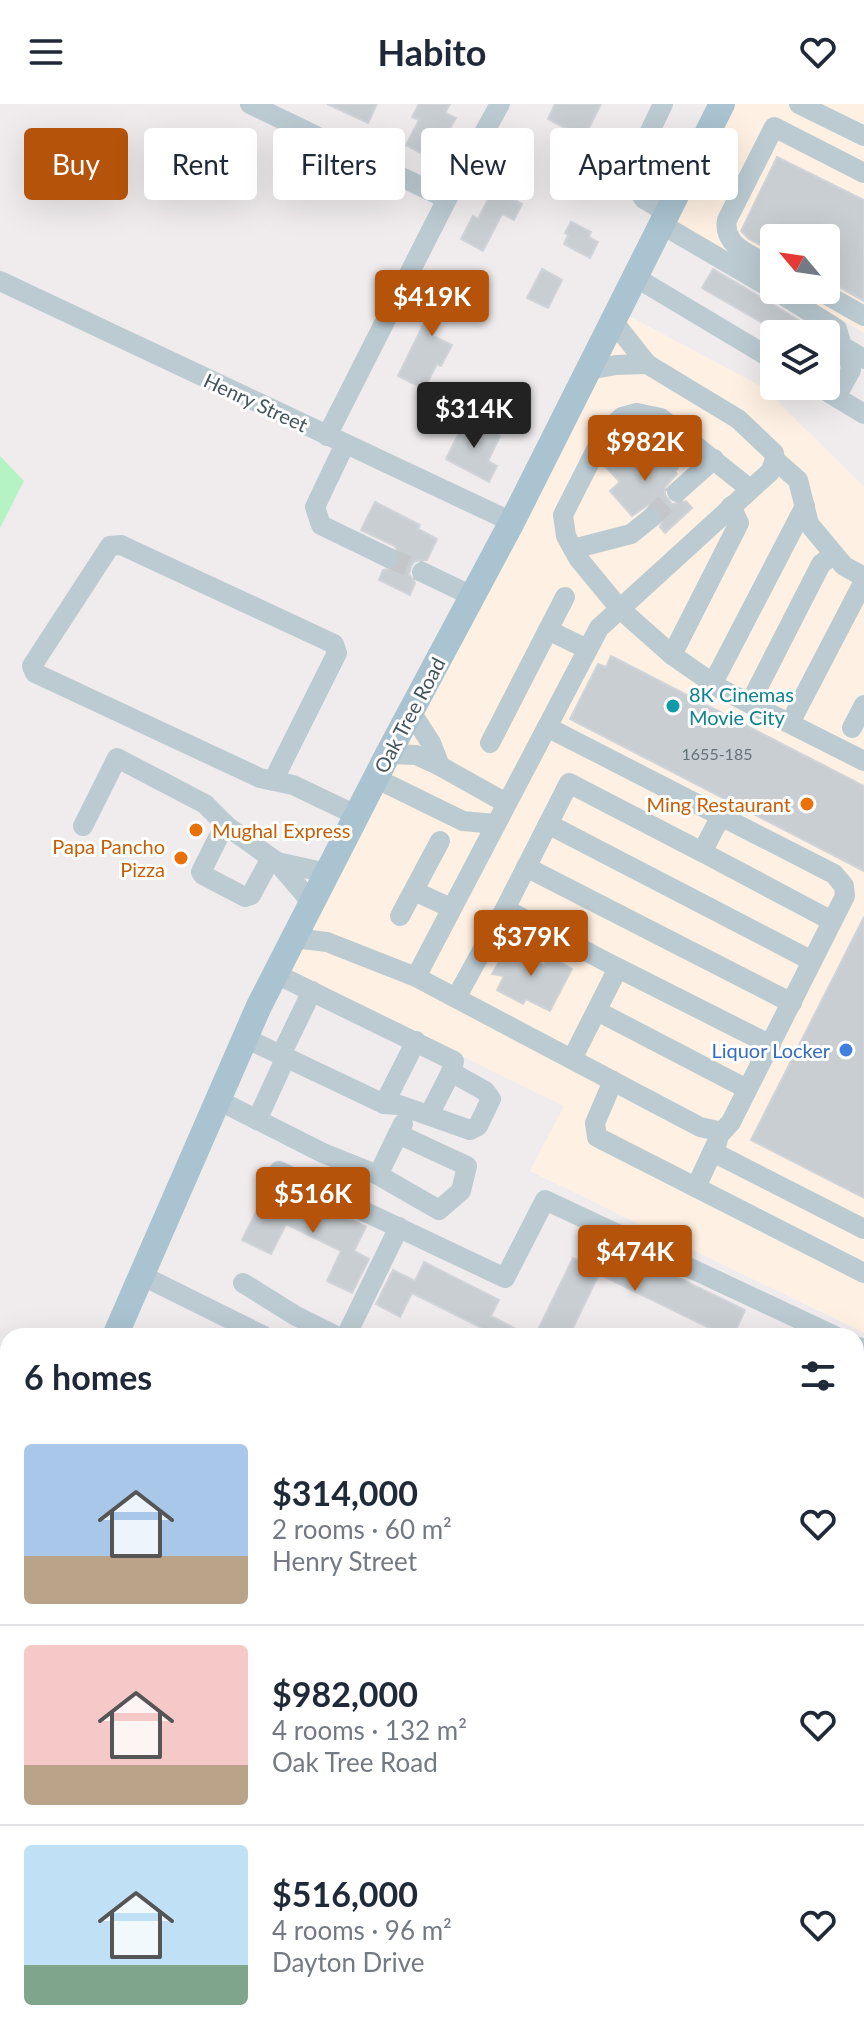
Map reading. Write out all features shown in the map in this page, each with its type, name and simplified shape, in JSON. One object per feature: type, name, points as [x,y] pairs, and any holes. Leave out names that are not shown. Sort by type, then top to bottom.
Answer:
[{"type":"main road","name":"Oak Tree Road","points":[[118,1328],[276,974],[375,778],[512,522],[664,218],[715,106]]},
{"type":"street","points":[[250,104],[421,186]]},
{"type":"street","points":[[487,128],[500,104]]},
{"type":"street","points":[[663,104],[629,175],[644,199],[664,218],[760,281]]},
{"type":"street","points":[[799,140],[807,108],[864,136]]},
{"type":"street","points":[[760,260],[738,248],[728,238],[725,229],[774,127],[864,173]]},
{"type":"street","points":[[389,558],[321,525],[315,507],[336,440],[447,200]]},
{"type":"street","points":[[635,277],[760,352]]},
{"type":"street","name":"Henry Street","points":[[0,281],[512,522]]},
{"type":"street","points":[[840,302],[864,316]]},
{"type":"street","points":[[797,304],[837,329],[842,346],[856,355],[840,388]]},
{"type":"street","points":[[416,977],[599,628],[770,472],[775,460],[774,453],[738,419],[647,364],[613,321]]},
{"type":"street","points":[[588,370],[647,364]]},
{"type":"street","points":[[840,399],[864,414]]},
{"type":"street","points":[[750,489],[661,418],[637,413],[622,417],[605,432],[563,515],[566,536],[619,608],[672,655],[713,683],[864,761]]},
{"type":"street","points":[[677,492],[714,459]]},
{"type":"street","points":[[775,460],[798,480],[809,524],[844,566],[864,579],[790,723]]},
{"type":"street","points":[[672,655],[739,523],[731,506]]},
{"type":"street","points":[[713,683],[805,506]]},
{"type":"street","points":[[573,549],[631,534],[651,518]]},
{"type":"street","points":[[273,781],[337,653],[334,644],[121,545],[110,546],[32,666],[35,673],[260,778],[273,781],[293,785],[356,815]]},
{"type":"street","points":[[750,703],[821,564],[834,554]]},
{"type":"street","points":[[422,572],[472,596]]},
{"type":"street","points":[[490,743],[565,597]]},
{"type":"street","points":[[548,630],[587,649]]},
{"type":"street","points":[[852,728],[864,705]]},
{"type":"street","points":[[411,712],[431,743],[440,766]]},
{"type":"street","points":[[547,727],[834,874],[844,886],[845,896],[696,1187]]},
{"type":"street","points":[[388,754],[416,755],[506,803]]},
{"type":"street","points":[[83,826],[117,758],[205,804],[225,824],[274,860],[312,903]]},
{"type":"street","points":[[375,778],[463,821],[495,824]]},
{"type":"street","points":[[456,998],[569,783],[832,921]]},
{"type":"street","points":[[702,852],[721,816]]},
{"type":"street","points":[[463,821],[482,848]]},
{"type":"street","points":[[225,824],[201,872],[203,875],[245,897],[251,895],[274,860]]},
{"type":"street","points":[[548,824],[812,961]]},
{"type":"street","points":[[400,916],[440,841]]},
{"type":"street","points":[[274,860],[327,873]]},
{"type":"street","points":[[526,867],[792,1003]]},
{"type":"street","points":[[414,891],[451,908]]},
{"type":"street","points":[[505,909],[771,1045]]},
{"type":"street","points":[[294,938],[327,942],[416,977],[700,1127],[722,1132]]},
{"type":"street","points":[[572,1059],[618,968]]},
{"type":"street","points":[[276,974],[454,1061],[451,1072],[420,1112],[398,1134],[378,1175]]},
{"type":"street","points":[[257,1120],[312,991]]},
{"type":"street","points":[[597,1011],[747,1089]]},
{"type":"street","points":[[245,1038],[384,1104],[420,1112],[470,1130],[478,1126],[491,1099],[485,1091],[451,1072]]},
{"type":"street","points":[[384,1104],[416,1041]]},
{"type":"street","points":[[613,1081],[595,1123],[597,1137],[864,1273]]},
{"type":"street","points":[[218,1100],[323,1153],[378,1175],[439,1210],[461,1191],[467,1166],[398,1134]]},
{"type":"street","points":[[713,1152],[864,1229]]},
{"type":"street","points":[[279,1171],[505,1278],[545,1200],[818,1328]]},
{"type":"street","points":[[350,1328],[399,1227]]},
{"type":"street","points":[[141,1275],[248,1328]]},
{"type":"street","points":[[243,1283],[322,1328]]},
{"type":"street","points":[[706,2040],[712,2040]]},
{"type":"shaded area","points":[[722,104],[864,104],[864,333],[814,304],[840,304],[840,224],[760,224],[760,273],[665,217],[674,200],[738,200],[738,128],[710,128]]},
{"type":"shaded area","points":[[618,310],[760,386],[760,400],[776,400],[864,487],[864,1328],[854,1328],[530,1171],[564,1106],[279,967]]},
{"type":"green space","points":[[0,456],[24,481],[0,528]]},
{"type":"building","points":[[327,104],[377,104],[368,123]]},
{"type":"building","points":[[419,104],[450,104],[445,113],[456,118],[450,128],[421,128],[421,153],[406,145],[419,120],[412,117]]},
{"type":"building","points":[[555,104],[601,104],[589,128],[565,128],[548,119]]},
{"type":"building","points":[[777,157],[864,200],[864,301],[840,288],[840,224],[760,224],[760,245],[741,231]]},
{"type":"building","points":[[488,200],[515,200],[522,204],[514,220],[502,214],[483,251],[461,239],[473,216],[478,219]]},
{"type":"building","points":[[571,222],[591,232],[589,237],[598,242],[590,258],[564,244]]},
{"type":"building","points":[[542,269],[562,280],[548,308],[527,298]]},
{"type":"building","points":[[713,269],[760,297],[760,304],[772,304],[798,320],[760,322],[702,288]]},
{"type":"building","points":[[445,283],[468,296],[458,316],[446,310],[433,336],[452,345],[441,366],[437,364],[424,389],[398,376],[425,321],[421,319],[431,299],[435,301]]},
{"type":"building","points":[[466,418],[500,436],[488,461],[497,466],[489,482],[446,459]]},
{"type":"building","points":[[628,440],[645,459],[655,450],[659,454],[662,451],[678,468],[675,471],[677,474],[665,487],[665,495],[672,504],[686,501],[692,508],[665,533],[660,527],[664,517],[661,509],[648,505],[632,516],[610,491],[620,482],[603,464]]},
{"type":"building","points":[[375,502],[420,525],[418,529],[437,539],[427,560],[415,561],[411,566],[409,574],[415,583],[410,595],[379,580],[383,570],[397,568],[402,558],[395,546],[361,530]]},
{"type":"building","points":[[611,656],[864,786],[864,871],[570,719],[598,664],[606,667]]},
{"type":"building","points":[[864,917],[864,1198],[751,1140]]},
{"type":"building","points":[[508,946],[544,965],[549,956],[572,969],[550,1011],[526,999],[523,1004],[497,990],[504,976],[492,974]]},
{"type":"building","points":[[290,1190],[366,1227],[354,1251],[369,1259],[352,1293],[327,1281],[341,1251],[286,1224],[271,1254],[242,1240],[259,1206],[277,1215]]},
{"type":"building","points":[[602,1241],[745,1310],[737,1328],[710,1328],[599,1274],[573,1328],[539,1328],[573,1258],[590,1266]]},
{"type":"building","points":[[424,1262],[499,1300],[491,1316],[514,1328],[482,1328],[412,1293],[400,1317],[376,1304],[393,1270],[415,1281]]},
{"type":"tunnel","points":[[651,518],[677,492]]},
{"type":"tunnel","points":[[389,558],[422,572]]},
{"type":"place","name":"8K Cinemas Movie City","points":[[673,706]]},
{"type":"place","name":"Ming Restaurant","points":[[807,804]]},
{"type":"place","name":"Mughal Express","points":[[196,830]]},
{"type":"place","name":"Papa Pancho Pizza","points":[[181,858]]},
{"type":"place","name":"Liquor Locker","points":[[846,1050]]}]
